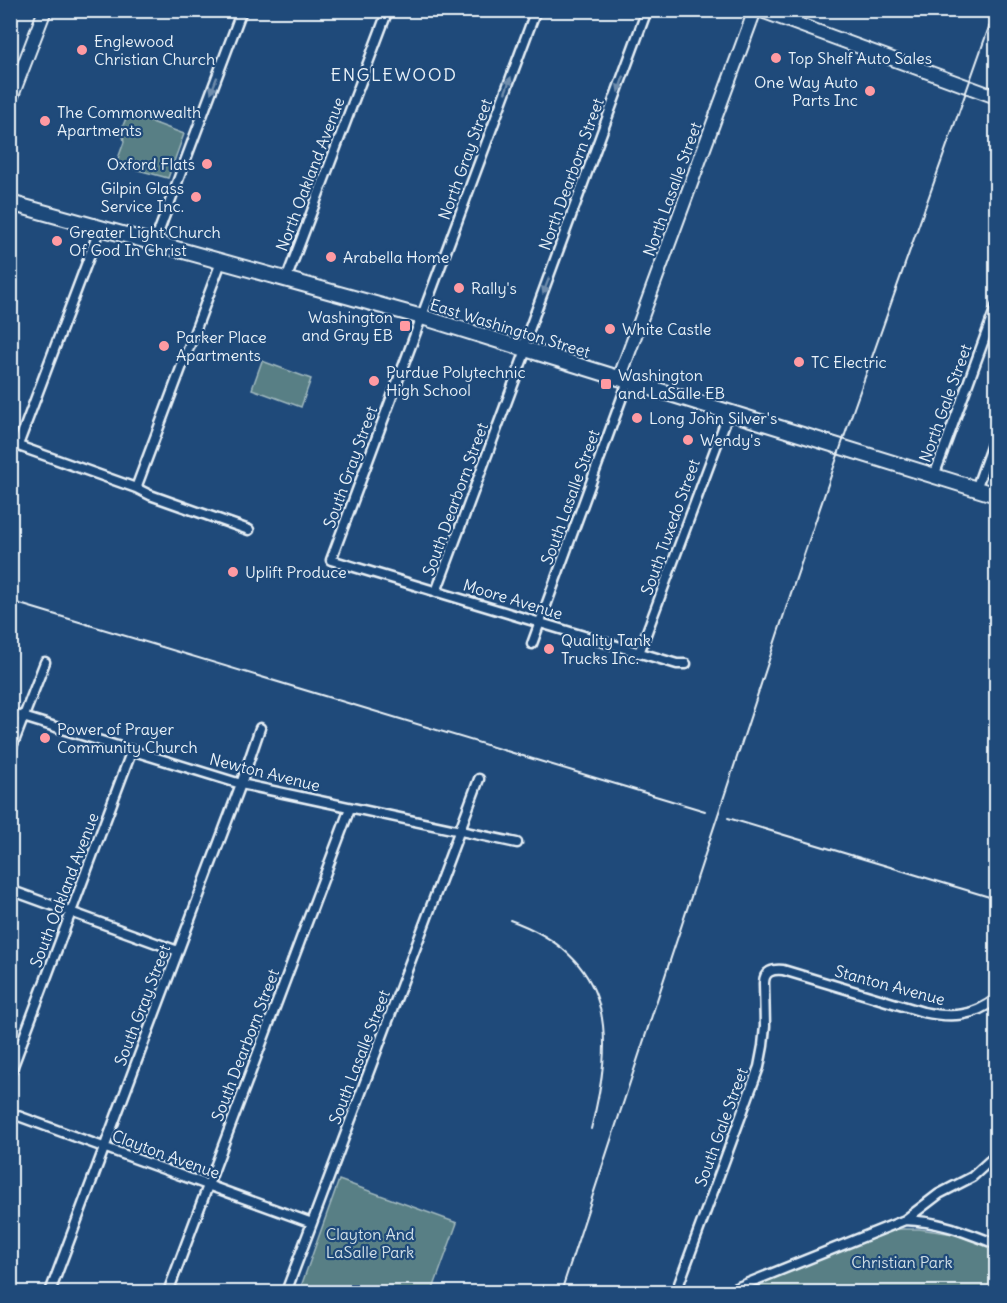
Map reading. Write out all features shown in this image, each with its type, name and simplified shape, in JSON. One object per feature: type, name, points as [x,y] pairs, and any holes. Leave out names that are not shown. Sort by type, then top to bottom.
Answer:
[{"type":"main road","name":"East Washington Street","points":[[10,203],[422,317],[996,495]]},
{"type":"street","points":[[10,101],[45,10]]},
{"type":"street","points":[[154,244],[242,10]]},
{"type":"street","name":"North Oakland Avenue","points":[[286,280],[388,10]]},
{"type":"street","name":"North Gray Street","points":[[422,317],[536,10]]},
{"type":"street","name":"North Dearborn Street","points":[[524,349],[647,10]]},
{"type":"street","points":[[757,10],[996,97]]},
{"type":"street","name":"North Lasalle Street","points":[[624,380],[757,10]]},
{"type":"street","points":[[100,228],[14,444],[249,530]]},
{"type":"street","points":[[136,488],[221,262]]},
{"type":"street","name":"North Gale Street","points":[[934,476],[994,320],[996,307]]},
{"type":"street","name":"South Gray Street","points":[[331,560],[422,317]]},
{"type":"street","name":"South Dearborn Street","points":[[436,592],[524,349]]},
{"type":"street","name":"South Lasalle Street","points":[[532,644],[624,380]]},
{"type":"street","name":"South Tuxedo Street","points":[[639,653],[729,412]]},
{"type":"street","points":[[976,489],[996,433]]},
{"type":"street","name":"Moore Avenue","points":[[331,560],[639,653],[678,664],[686,664]]},
{"type":"street","points":[[10,752],[45,662]]},
{"type":"street","name":"Newton Avenue","points":[[10,713],[241,784],[517,843]]},
{"type":"street","name":"South Gray Street","points":[[50,1293],[260,728]]},
{"type":"street","name":"South Oakland Avenue","points":[[10,1074],[132,750]]},
{"type":"street","name":"South Lasalle Street","points":[[286,1293],[479,779]]},
{"type":"street","name":"South Dearborn Street","points":[[168,1293],[350,807]]},
{"type":"street","points":[[10,890],[178,951]]},
{"type":"street","name":"Stanton Avenue","points":[[772,970],[783,970],[923,1012],[945,1016],[971,1012],[996,999]]},
{"type":"street","name":"South Gale Street","points":[[676,1293],[759,1067],[765,1026],[764,976],[772,970]]},
{"type":"street","name":"Clayton Avenue","points":[[10,1113],[312,1223]]},
{"type":"street","points":[[726,1293],[905,1220],[939,1194],[972,1177],[996,1155]]},
{"type":"street","points":[[905,1220],[947,1225],[996,1244]]},
{"type":"green space","points":[[128,113],[184,134],[168,178],[116,164],[124,142],[122,128]]},
{"type":"green space","points":[[262,361],[311,379],[301,407],[252,389]]},
{"type":"green space","name":"Clayton And LaSalle Park","points":[[339,1180],[457,1223],[432,1292],[299,1292]]},
{"type":"green space","name":"Christian Park","points":[[894,1229],[919,1229],[954,1234],[996,1249],[996,1292],[741,1292]]},
{"type":"railway","points":[[561,1292],[791,593],[995,10]]},
{"type":"railway","points":[[10,601],[705,811]]},
{"type":"railway","points":[[728,818],[996,899]]},
{"type":"railway","points":[[510,920],[545,936],[570,956],[588,978],[599,1004],[604,1032],[603,1062],[599,1095],[591,1129]]},
{"type":"place","name":"Englewood Christian Church","points":[[82,50]]},
{"type":"place","name":"Top Shelf Auto Sales","points":[[776,58]]},
{"type":"place","name":"One Way Auto Parts Inc","points":[[870,91]]},
{"type":"place","name":"The Commonwealth Apartments","points":[[45,121]]},
{"type":"place","name":"Oxford Flats","points":[[207,164]]},
{"type":"place","name":"Gilpin Glass Service Inc.","points":[[196,197]]},
{"type":"place","name":"Greater Light Church Of God In Christ","points":[[57,241]]},
{"type":"place","name":"Arabella Home","points":[[331,257]]},
{"type":"place","name":"Rally's","points":[[459,288]]},
{"type":"place","name":"Washington and Gray EB","points":[[405,326]]},
{"type":"place","name":"White Castle","points":[[610,329]]},
{"type":"place","name":"Parker Place Apartments","points":[[164,346]]},
{"type":"place","name":"TC Electric","points":[[799,362]]},
{"type":"place","name":"Purdue Polytechnic High School","points":[[374,381]]},
{"type":"place","name":"Washington and LaSalle EB","points":[[606,384]]},
{"type":"place","name":"Long John Silver's","points":[[637,418]]},
{"type":"place","name":"Wendy's","points":[[688,440]]},
{"type":"place","name":"Uplift Produce","points":[[233,572]]},
{"type":"place","name":"Quality Tank Trucks Inc.","points":[[549,649]]},
{"type":"place","name":"Power of Prayer Community Church","points":[[45,738]]},
{"type":"district","name":"ENGLEWOOD","points":[[394,75]]}]
